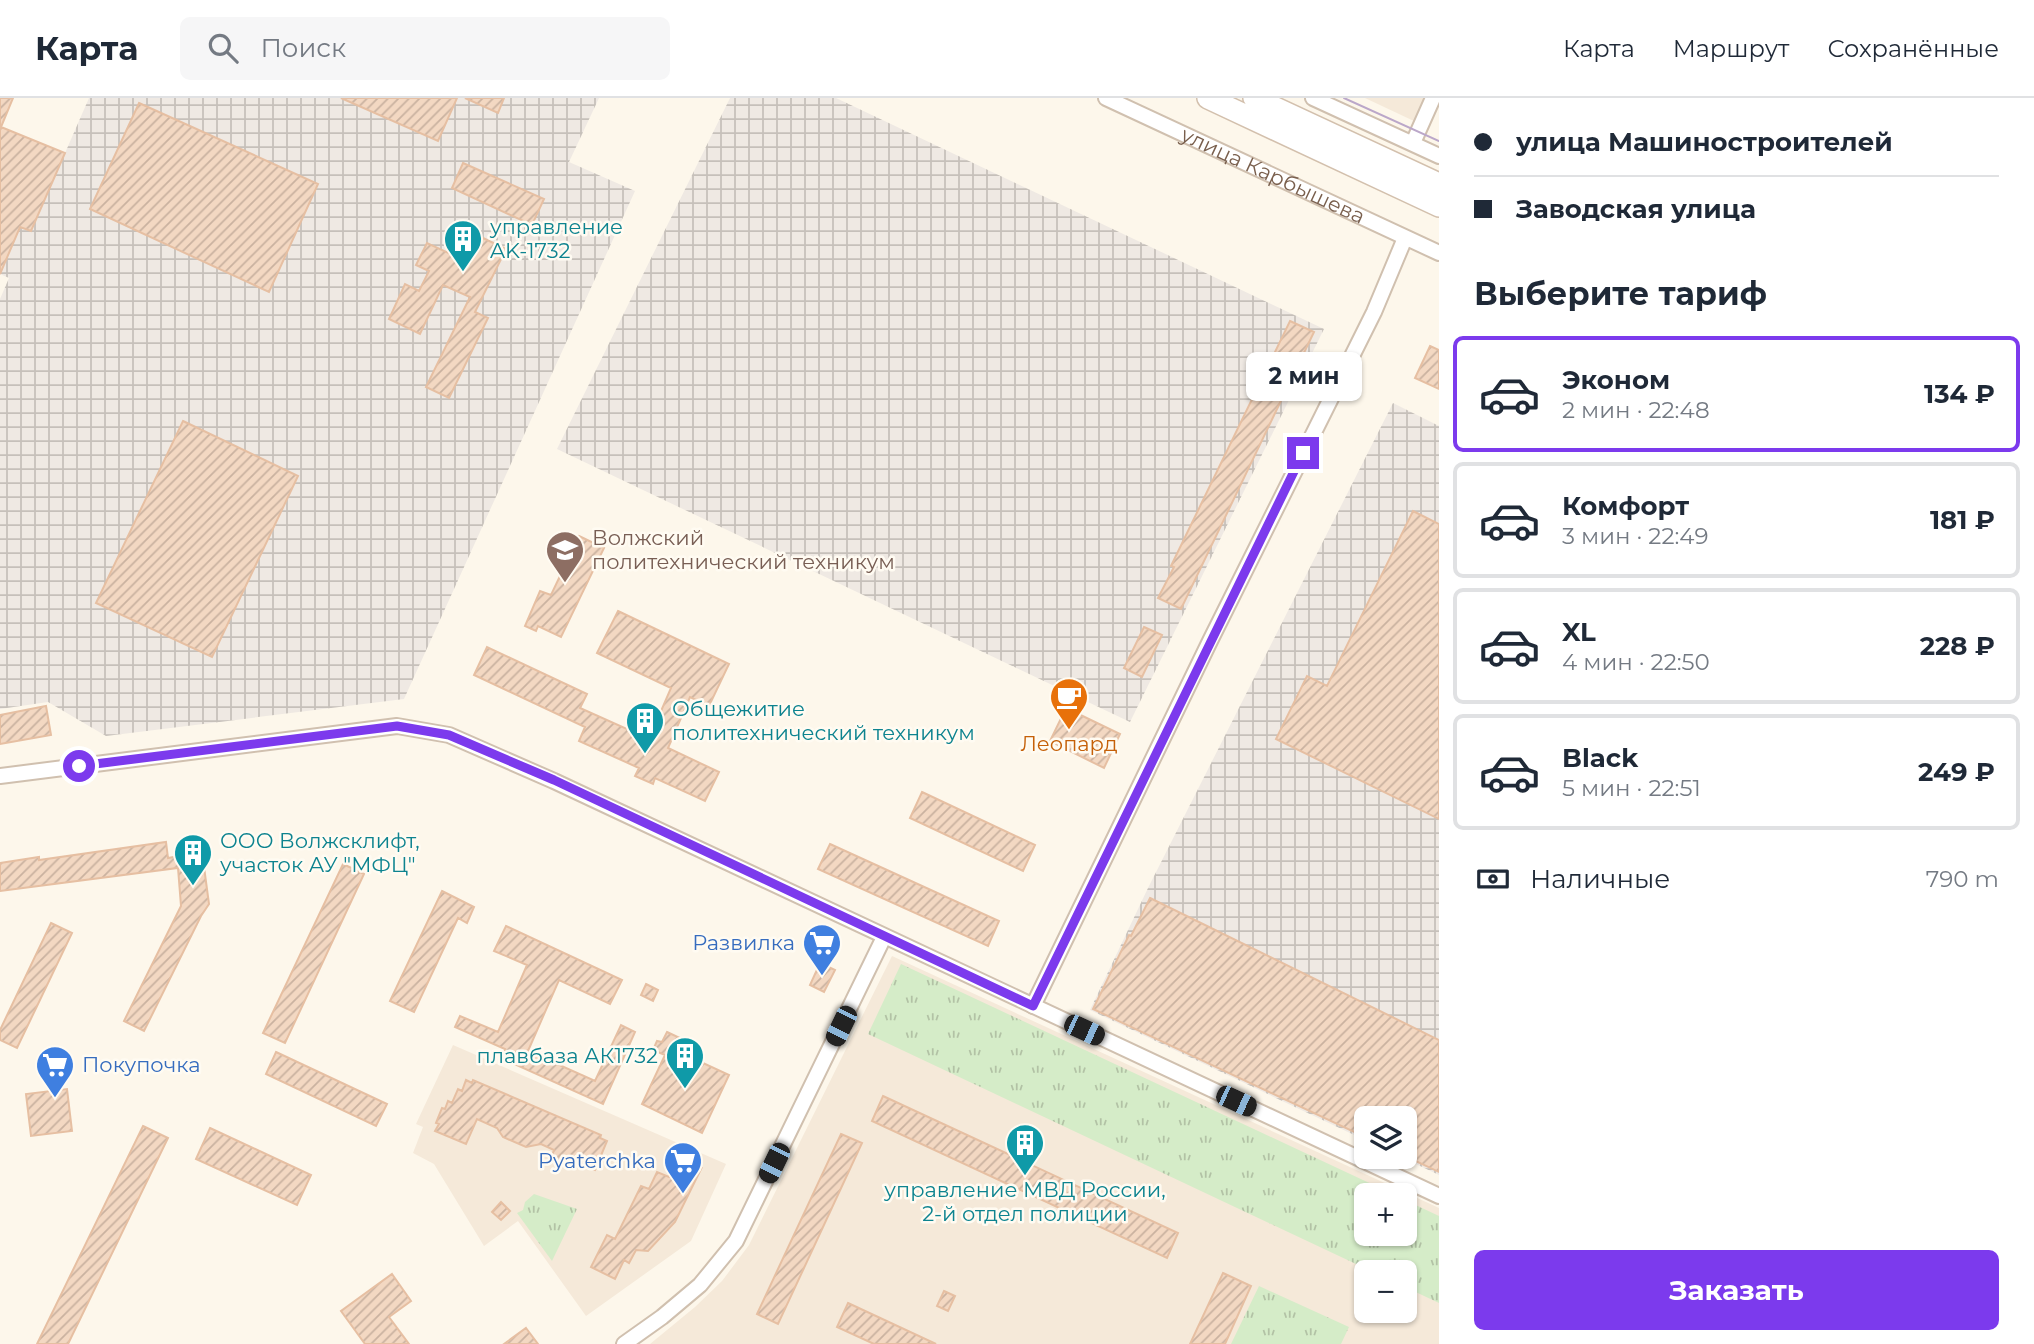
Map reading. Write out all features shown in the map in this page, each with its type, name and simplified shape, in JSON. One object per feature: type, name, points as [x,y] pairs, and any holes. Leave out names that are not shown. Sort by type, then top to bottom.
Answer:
[{"type":"street","name":"улица Карбышева","points":[[1106,98],[1439,253]]},
{"type":"street","name":"улица Карбышева","points":[[1208,98],[1439,206]]},
{"type":"street","points":[[1254,98],[1439,184]]},
{"type":"street","points":[[1313,98],[1439,156]]},
{"type":"street","points":[[1413,144],[1433,98]]},
{"type":"street","points":[[1033,1006],[1210,641],[1374,312],[1405,238]]},
{"type":"street","points":[[0,776],[397,726],[449,735],[554,780],[1439,1196]]},
{"type":"street","points":[[624,1344],[700,1285],[718,1267],[736,1241],[884,937]]},
{"type":"shaded area","points":[[89,98],[599,98],[569,162],[635,191],[404,699],[106,736],[48,702],[0,709],[0,299],[9,278],[0,274],[20,227],[31,231]]},
{"type":"shaded area","points":[[730,98],[836,98],[1324,329],[1130,722],[557,449]]},
{"type":"shaded area","points":[[1365,98],[1427,98],[1416,122]]},
{"type":"shaded area","points":[[1393,403],[1439,426],[1439,1175],[1417,1165],[1417,1106],[1354,1106],[1354,1135],[1090,1010],[1148,888]]},
{"type":"shaded area","points":[[892,956],[1385,1183],[1354,1183],[1354,1246],[1417,1246],[1417,1198],[1439,1208],[1439,1344],[650,1344],[722,1281],[749,1245]]},
{"type":"shaded area","points":[[453,1045],[726,1164],[691,1241],[586,1316],[518,1221],[484,1246],[434,1164],[413,1153],[423,1127],[416,1124]]},
{"type":"green space","points":[[901,964],[1369,1183],[1354,1183],[1354,1246],[1417,1246],[1417,1206],[1439,1216],[1439,1303],[1417,1293],[1417,1260],[1354,1260],[1354,1263],[868,1034]]},
{"type":"green space","points":[[534,1194],[577,1209],[552,1261],[517,1213],[523,1210],[525,1202]]},
{"type":"green space","points":[[1259,1286],[1349,1327],[1341,1344],[1231,1344]]},
{"type":"building","points":[[0,98],[13,98],[1,127],[65,153],[31,231],[20,227],[0,274]]},
{"type":"building","points":[[341,98],[457,98],[438,141]]},
{"type":"building","points":[[465,98],[504,98],[498,113]]},
{"type":"building","points":[[139,103],[318,184],[269,292],[90,209]]},
{"type":"building","points":[[463,163],[544,199],[532,225],[452,188]]},
{"type":"building","points":[[483,238],[506,249],[475,312],[488,318],[449,398],[426,387],[470,297],[443,285],[420,334],[389,319],[405,284],[419,291],[429,271],[416,265],[427,243],[470,263]]},
{"type":"building","points":[[1290,321],[1314,332],[1181,609],[1158,598]]},
{"type":"building","points":[[1430,346],[1439,350],[1439,389],[1415,378]]},
{"type":"building","points":[[183,421],[298,476],[212,657],[96,603]]},
{"type":"building","points":[[1413,511],[1439,524],[1439,819],[1276,739],[1307,676],[1327,686]]},
{"type":"building","name":"Волжский политехнический техникум","points":[[579,536],[604,548],[561,637],[538,626],[536,631],[525,626],[540,591],[551,595]]},
{"type":"building","points":[[618,611],[729,664],[709,706],[690,697],[668,748],[719,772],[705,801],[655,778],[653,784],[635,776],[639,768],[579,741],[585,727],[474,675],[487,647],[587,694],[580,708],[649,739],[671,688],[597,653]]},
{"type":"building","points":[[1144,627],[1162,635],[1142,677],[1124,668]]},
{"type":"building","points":[[46,706],[51,735],[0,744],[0,715]]},
{"type":"building","points":[[1066,708],[1120,734],[1104,768],[1050,741]]},
{"type":"building","points":[[922,792],[1035,845],[1023,871],[910,818]]},
{"type":"building","points":[[166,842],[168,858],[202,852],[209,904],[144,1031],[124,1021],[181,906],[178,868],[0,891],[0,863]]},
{"type":"building","points":[[830,844],[999,921],[988,946],[818,869]]},
{"type":"building","points":[[343,864],[364,874],[285,1043],[263,1033]]},
{"type":"building","points":[[442,891],[474,907],[467,923],[458,918],[414,1012],[390,1001]]},
{"type":"building","points":[[1150,898],[1439,1040],[1439,1172],[1417,1162],[1417,1106],[1354,1106],[1354,1132],[1093,1009],[1129,935],[1131,936]]},
{"type":"building","points":[[51,923],[72,933],[17,1048],[0,1040],[0,1030]]},
{"type":"building","points":[[506,926],[622,980],[610,1004],[559,980],[528,1051],[595,1081],[621,1025],[635,1032],[603,1104],[501,1058],[505,1049],[455,1027],[460,1016],[498,1032],[527,965],[494,951]]},
{"type":"building","name":"Развилка","points":[[820,963],[835,970],[824,992],[810,985]]},
{"type":"building","points":[[646,984],[658,990],[653,1001],[641,995]]},
{"type":"building","name":"плавбаза АК1732","points":[[667,1032],[682,1039],[677,1051],[729,1075],[702,1133],[642,1104],[665,1055],[653,1050],[657,1041],[662,1042]]},
{"type":"building","points":[[276,1052],[387,1104],[376,1126],[266,1074]]},
{"type":"building","points":[[466,1080],[472,1083],[473,1080],[601,1135],[600,1138],[607,1141],[595,1170],[584,1166],[574,1168],[556,1160],[552,1155],[554,1150],[541,1144],[526,1147],[503,1137],[497,1128],[477,1119],[466,1144],[435,1131],[442,1108],[445,1109],[448,1101],[452,1103],[458,1089],[462,1091]]},
{"type":"building","points":[[67,1089],[72,1131],[31,1136],[26,1094]]},
{"type":"building","name":"управление МВД России, 2-й отдел полиции","points":[[883,1096],[1178,1233],[1167,1258],[872,1121]]},
{"type":"building","points":[[143,1126],[168,1138],[68,1344],[37,1344]]},
{"type":"building","points":[[210,1128],[311,1175],[297,1205],[196,1159]]},
{"type":"building","points":[[841,1134],[862,1143],[778,1324],[757,1314]]},
{"type":"building","points":[[673,1167],[688,1175],[701,1169],[675,1222],[648,1251],[636,1250],[629,1263],[624,1260],[615,1279],[591,1267],[607,1235],[615,1239],[641,1186],[649,1189],[657,1172],[669,1177]]},
{"type":"building","points":[[501,1202],[510,1211],[501,1220],[492,1212]]},
{"type":"building","points":[[1223,1273],[1251,1286],[1225,1344],[1190,1344]]},
{"type":"building","points":[[392,1274],[411,1301],[389,1317],[409,1344],[365,1344],[341,1311]]},
{"type":"building","points":[[944,1291],[955,1296],[948,1311],[937,1306]]},
{"type":"building","points":[[848,1303],[936,1344],[874,1344],[837,1327]]},
{"type":"building","points":[[526,1328],[538,1344],[504,1344]]},
{"type":"tram line","points":[[1344,98],[1439,141]]},
{"type":"place","name":"управление AK-1732","points":[[463,273]]},
{"type":"place","name":"Волжский политехнический техникум","points":[[565,584]]},
{"type":"place","name":"Леопард","points":[[1069,731]]},
{"type":"place","name":"Общежитие политехнический техникум","points":[[645,755]]},
{"type":"place","name":"ООО Волжсклифт, участок АУ \"МФЦ\"","points":[[193,887]]},
{"type":"place","name":"Развилка","points":[[822,977]]},
{"type":"place","name":"плавбаза АК1732","points":[[685,1090]]},
{"type":"place","name":"Покупочка","points":[[55,1099]]},
{"type":"place","name":"управление МВД России, 2-й отдел полиции","points":[[1025,1177]]},
{"type":"place","name":"Pyaterchka","points":[[683,1195]]},
{"type":"route","points":[[79,766],[397,726],[449,735],[554,780],[1033,1006],[1303,453]]}]
